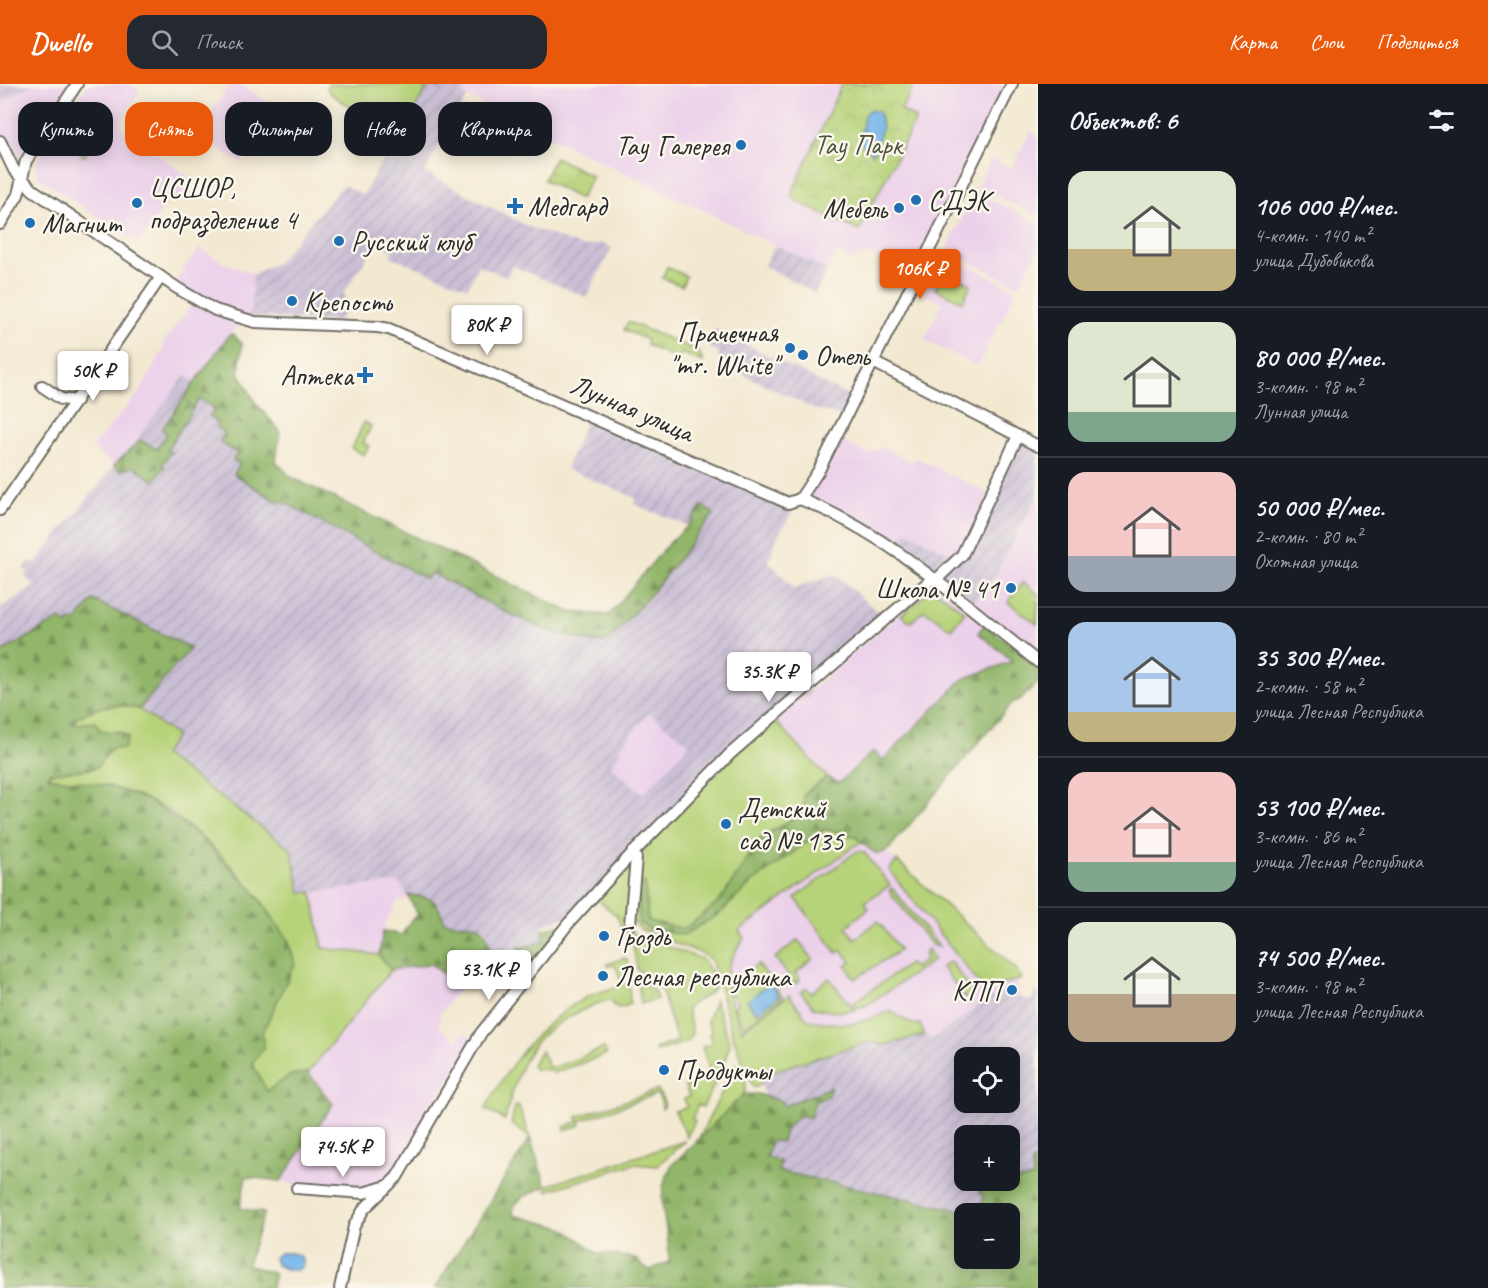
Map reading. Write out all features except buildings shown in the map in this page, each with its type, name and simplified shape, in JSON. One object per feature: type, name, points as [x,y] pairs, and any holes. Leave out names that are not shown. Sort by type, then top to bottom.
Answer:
[{"type":"street","points":[[0,224],[18,195],[26,161],[77,84]]},
{"type":"street","points":[[800,499],[819,470],[1012,84]]},
{"type":"street","points":[[0,141],[22,181]]},
{"type":"street","name":"Лунная улица","points":[[22,181],[161,277],[215,310],[255,322],[389,329],[746,483],[788,504],[800,499],[837,515],[934,579],[1038,662]]},
{"type":"street","points":[[0,510],[161,277]]},
{"type":"street","points":[[873,362],[1038,446]]},
{"type":"street","points":[[42,386],[61,399],[76,401]]},
{"type":"street","points":[[340,1288],[354,1226],[364,1209],[390,1185],[481,1033],[575,916],[632,853],[730,754],[962,555],[1018,436]]},
{"type":"street","points":[[630,924],[636,858],[632,853]]},
{"type":"street","points":[[297,1188],[363,1193],[390,1185]]},
{"type":"shaded area","points":[[0,84],[31,84],[0,104]]},
{"type":"shaded area","points":[[31,84],[71,84],[58,102],[18,102],[18,156],[14,157],[0,134],[0,104]]},
{"type":"shaded area","points":[[88,84],[130,84],[140,91],[133,102],[125,102],[125,115],[121,122],[125,131],[125,156],[160,156],[192,179],[177,202],[170,198],[138,244],[38,177],[35,164],[40,156],[113,156],[113,102],[76,102]]},
{"type":"shaded area","points":[[230,84],[241,84],[267,102],[225,102],[225,152],[213,145],[213,110]]},
{"type":"shaded area","points":[[429,84],[438,89],[441,84],[467,84],[463,94],[467,97],[464,102],[438,102],[438,148],[424,172],[527,226],[583,247],[601,243],[612,248],[586,297],[512,266],[507,277],[478,265],[468,288],[390,256],[393,251],[382,244],[387,236],[382,233],[344,293],[348,309],[338,321],[250,317],[253,274],[278,262],[343,185],[363,195],[383,160],[378,156],[426,156],[426,102],[419,102]]},
{"type":"shaded area","points":[[467,84],[842,84],[791,195],[796,201],[858,231],[916,119],[901,110],[915,84],[1002,84],[1004,88],[911,275],[869,254],[851,260],[836,252],[827,270],[552,138],[552,102],[477,102],[463,94]]},
{"type":"shaded area","points":[[1030,132],[1038,136],[1038,216],[977,187],[991,159],[1012,168]]},
{"type":"shaded area","points":[[230,156],[246,156],[241,163]]},
{"type":"shaded area","points":[[975,192],[1038,223],[1038,249],[1019,286],[946,250]]},
{"type":"shaded area","points":[[775,245],[827,270],[815,293],[764,266]]},
{"type":"shaded area","points":[[199,248],[222,262],[253,274],[250,317],[216,307],[175,282]]},
{"type":"shaded area","points":[[945,254],[1017,290],[977,366],[924,340],[942,303],[925,294]]},
{"type":"shaded area","points":[[194,301],[240,322],[195,382],[186,376],[139,437],[140,440],[114,466],[92,447],[139,393],[164,348],[161,346]]},
{"type":"shaded area","points":[[716,329],[850,397],[841,416],[814,409],[719,362],[719,352],[708,346]]},
{"type":"shaded area","points":[[186,375],[195,382],[162,429],[167,434],[156,450],[138,437]]},
{"type":"shaded area","points":[[199,398],[217,409],[219,424],[237,453],[240,464],[280,503],[281,501],[427,579],[430,573],[531,624],[580,641],[606,642],[650,595],[714,514],[702,506],[688,526],[634,504],[636,498],[566,469],[587,418],[756,491],[793,511],[778,535],[768,561],[794,588],[835,574],[883,617],[569,915],[542,926],[545,942],[491,952],[486,930],[479,925],[444,921],[439,905],[430,898],[408,895],[398,882],[301,894],[291,849],[162,754],[176,736],[139,709],[191,648],[93,600],[74,622],[0,653],[0,608],[35,586],[25,577],[28,572],[24,569],[30,561],[35,564],[114,466],[120,471],[135,467],[154,481],[171,453],[167,450]],"holes":[[[649,713],[690,744],[643,794],[610,765],[621,751],[619,749]]]},
{"type":"shaded area","points":[[837,439],[869,454],[882,447],[911,462],[917,458],[988,493],[967,539],[954,556],[906,531],[896,547],[810,498],[809,494]]},
{"type":"shaded area","points":[[1016,439],[1038,451],[1038,495],[998,571],[971,605],[896,547],[906,531],[955,556],[967,539]]},
{"type":"shaded area","name":"Школа № 41","points":[[1038,495],[1038,656],[971,605],[998,572]]},
{"type":"shaded area","points":[[934,583],[1027,658],[856,806],[775,721]]},
{"type":"shaded area","points":[[649,713],[691,744],[643,794],[610,765],[621,751],[619,749]]},
{"type":"shaded area","points":[[852,830],[885,851],[1013,968],[1022,1000],[1000,993],[998,999],[989,997],[932,1040],[885,1045],[868,1042],[760,1076],[723,989],[734,937],[737,931]]},
{"type":"shaded area","points":[[398,882],[409,898],[397,902],[386,922],[379,955],[323,949],[312,892]]},
{"type":"shaded area","points":[[430,963],[461,986],[440,1013],[440,1028],[457,1040],[463,1032],[474,1038],[389,1181],[360,1190],[296,1186],[281,1181],[333,1104],[308,1073],[391,970]]},
{"type":"shaded area","points":[[1035,991],[1038,992],[1038,1160],[1032,1162],[1033,1178],[1020,1180],[1020,1125],[954,1125],[954,1191],[982,1191],[984,1194],[982,1203],[954,1203],[954,1211],[777,1171],[766,1157],[772,1141],[798,1116],[810,1116],[815,1102],[828,1096],[830,1088],[784,1106],[781,1101],[765,1098],[760,1076],[868,1042],[885,1045],[924,1035],[932,1040],[989,997],[998,999],[999,992],[1032,1001]]},
{"type":"green space","points":[[328,84],[429,84],[419,102],[344,102],[331,94],[327,88]]},
{"type":"green space","points":[[429,84],[441,84],[439,89]]},
{"type":"green space","name":"Тау Парк","points":[[842,84],[915,84],[901,110],[916,119],[859,231],[796,201],[791,195]]},
{"type":"green space","points":[[555,157],[592,176],[580,199],[544,180]]},
{"type":"green space","points":[[667,267],[686,276],[682,286],[662,278]]},
{"type":"green space","points":[[944,271],[971,284],[963,302],[935,289]]},
{"type":"green space","points":[[628,322],[699,351],[703,362],[681,353],[678,359],[646,345],[647,340],[624,330]]},
{"type":"green space","points":[[233,334],[242,344],[239,372],[255,402],[280,431],[276,462],[291,477],[570,612],[609,615],[669,543],[688,526],[702,506],[714,514],[650,595],[606,643],[583,640],[537,626],[431,573],[427,579],[282,501],[279,503],[234,474],[240,464],[233,460],[237,453],[219,442],[225,433],[216,427],[218,424],[210,416],[216,409],[199,399],[167,450],[171,452],[162,465],[165,467],[154,481],[135,467],[120,471],[114,466],[140,440],[156,449],[167,434],[162,429],[228,336]]},
{"type":"green space","points":[[364,422],[371,426],[363,443],[369,446],[364,455],[352,449]]},
{"type":"green space","points":[[1023,582],[1038,594],[1037,624],[1008,602]]},
{"type":"green space","points":[[933,588],[965,612],[951,629],[924,610],[911,622],[901,615]]},
{"type":"green space","points":[[93,600],[191,648],[139,709],[107,706],[76,718],[75,724],[95,722],[100,730],[129,736],[124,749],[112,748],[98,766],[92,769],[50,773],[48,777],[109,786],[148,800],[199,836],[252,889],[288,939],[295,964],[262,1033],[264,1048],[252,1063],[267,1091],[291,1075],[308,1073],[333,1104],[281,1181],[246,1177],[240,1208],[264,1213],[247,1265],[275,1274],[271,1288],[0,1288],[0,653],[60,619],[67,625],[71,620],[75,622]]},
{"type":"green space","points":[[985,624],[1038,666],[1038,683],[1021,699],[1012,703],[889,849],[874,852],[853,836],[825,829],[754,881],[719,914],[684,935],[649,929],[639,923],[638,880],[645,883],[648,921],[685,929],[720,901],[761,838],[803,812],[804,794],[827,777],[839,783],[873,751],[883,760],[963,679],[1013,661],[978,633]]},
{"type":"green space","points":[[119,703],[139,709],[176,736],[163,755],[291,849],[301,893],[312,892],[323,948],[379,955],[391,970],[308,1073],[291,1075],[267,1091],[252,1063],[264,1048],[262,1033],[295,964],[276,923],[263,903],[234,868],[180,820],[146,799],[98,785],[48,777],[49,773],[98,766],[107,753],[129,737],[119,731],[110,733],[75,724],[76,718],[95,709]]},
{"type":"green space","points":[[775,721],[827,777],[804,794],[803,812],[761,838],[720,902],[684,929],[648,921],[645,883],[639,923],[684,935],[719,914],[754,881],[825,829],[853,836],[863,843],[856,845],[739,931],[744,938],[735,951],[727,973],[726,983],[731,1004],[742,1030],[789,995],[808,1020],[850,1024],[890,1011],[912,1024],[920,1024],[924,1035],[885,1045],[868,1042],[760,1075],[762,1082],[753,1087],[733,1037],[712,961],[703,954],[642,930],[634,923],[640,853],[732,757]]},
{"type":"green space","points":[[857,851],[864,852],[890,885],[865,902],[869,908],[846,927],[855,939],[878,921],[900,950],[855,979],[846,966],[851,962],[842,950],[837,953],[795,898]]},
{"type":"green space","points":[[897,861],[1016,969],[1022,979],[989,988],[982,987],[889,870]]},
{"type":"green space","points":[[629,862],[631,878],[625,937],[617,916],[595,898]]},
{"type":"green space","points":[[892,888],[939,947],[932,945],[889,891]]},
{"type":"green space","points":[[408,895],[432,900],[444,921],[476,925],[484,932],[491,952],[461,986],[430,964],[391,970],[379,955],[383,931],[402,935],[411,920],[418,916]]},
{"type":"green space","points":[[560,925],[562,928],[536,962],[518,948],[544,942],[543,930]]},
{"type":"green space","points":[[631,933],[702,959],[711,972],[714,988],[708,995],[687,1009],[692,1032],[689,1041],[656,1052],[655,1049],[677,1041],[661,989],[637,969]]},
{"type":"green space","points":[[798,940],[813,959],[796,973],[800,979],[795,984],[775,958]]},
{"type":"green space","points":[[928,949],[934,960],[865,1006],[857,1008],[853,1003],[909,964],[915,968],[926,959],[924,953]]},
{"type":"green space","points":[[627,959],[630,973],[620,979],[615,965],[608,966],[607,964]]},
{"type":"green space","points":[[950,961],[973,992],[965,998],[942,967]]},
{"type":"green space","points":[[758,964],[783,997],[744,1027],[734,1007],[737,1003],[727,988]]},
{"type":"green space","points":[[829,978],[855,1010],[835,1012],[814,1008],[801,992],[806,988],[811,993]]},
{"type":"green space","points":[[638,981],[654,990],[657,999],[641,1004]]},
{"type":"green space","points":[[629,983],[630,1004],[621,1008],[614,1006],[611,999],[602,1002],[563,1020],[539,1039],[521,1067],[505,1120],[485,1109],[515,1061],[553,1020],[590,996]]},
{"type":"green space","points":[[715,1000],[730,1044],[720,1073],[703,1107],[698,1105],[692,1119],[695,1121],[687,1137],[675,1111],[687,1107],[684,1099],[689,1097],[685,1086],[711,1075],[702,1047],[712,1043],[709,1034],[712,1032],[707,1021]]},
{"type":"green space","points":[[604,1048],[607,1054],[554,1073],[545,1069],[535,1070],[532,1064],[541,1051],[549,1067],[556,1067]]},
{"type":"green space","points":[[736,1064],[744,1078],[746,1086],[744,1094],[698,1140]]},
{"type":"green space","points":[[831,1087],[828,1096],[815,1102],[810,1117],[798,1116],[785,1130],[782,1142],[772,1141],[766,1157],[780,1161],[778,1171],[954,1209],[954,1269],[1020,1269],[1020,1203],[982,1203],[984,1194],[980,1194],[980,1191],[1020,1191],[1020,1180],[1033,1178],[1032,1162],[1038,1160],[1038,1288],[435,1288],[530,1138],[546,1186],[523,1197],[514,1206],[513,1215],[563,1228],[598,1253],[636,1258],[643,1267],[650,1270],[669,1262],[662,1201],[666,1177],[672,1165],[744,1094],[757,1094],[781,1101],[784,1106]]},
{"type":"green space","points":[[658,1090],[665,1104],[662,1109],[661,1100],[657,1094],[580,1121],[581,1125],[565,1130],[564,1127],[579,1121],[577,1117]]},
{"type":"green space","points":[[518,1105],[530,1137],[511,1124],[515,1106]]},
{"type":"green space","points":[[685,1141],[657,1166],[634,1164],[547,1191],[548,1185]]},
{"type":"water","points":[[869,110],[879,112],[882,128],[873,154],[860,143],[864,115]]},
{"type":"water","points":[[770,983],[779,996],[757,1013],[747,1001]]},
{"type":"water","points":[[280,1253],[292,1253],[301,1257],[303,1265],[298,1270],[289,1270],[276,1265],[274,1257]]},
{"type":"place","name":"Тау Галерея","points":[[741,145]]},
{"type":"place","name":"СДЭК","points":[[916,200]]},
{"type":"place","name":"ЦСШОР, подразделение 4","points":[[137,203]]},
{"type":"place","name":"Медгард","points":[[515,206]]},
{"type":"place","name":"Мебель","points":[[899,208]]},
{"type":"place","name":"Магнит","points":[[30,223]]},
{"type":"place","name":"Русский клуб","points":[[339,241]]},
{"type":"place","name":"Крепость","points":[[292,301]]},
{"type":"place","name":"Прачечная \"mr. White\"","points":[[790,348]]},
{"type":"place","name":"Отель","points":[[803,355]]},
{"type":"place","name":"Аптека","points":[[365,375]]},
{"type":"place","name":"Школа № 41","points":[[1011,588]]},
{"type":"place","name":"Детский сад № 135","points":[[726,824]]},
{"type":"place","name":"Гроздь","points":[[604,936]]},
{"type":"place","name":"Лесная республика","points":[[603,976]]},
{"type":"place","name":"КПП","points":[[1012,990]]},
{"type":"place","name":"Продукты","points":[[664,1070]]}]
